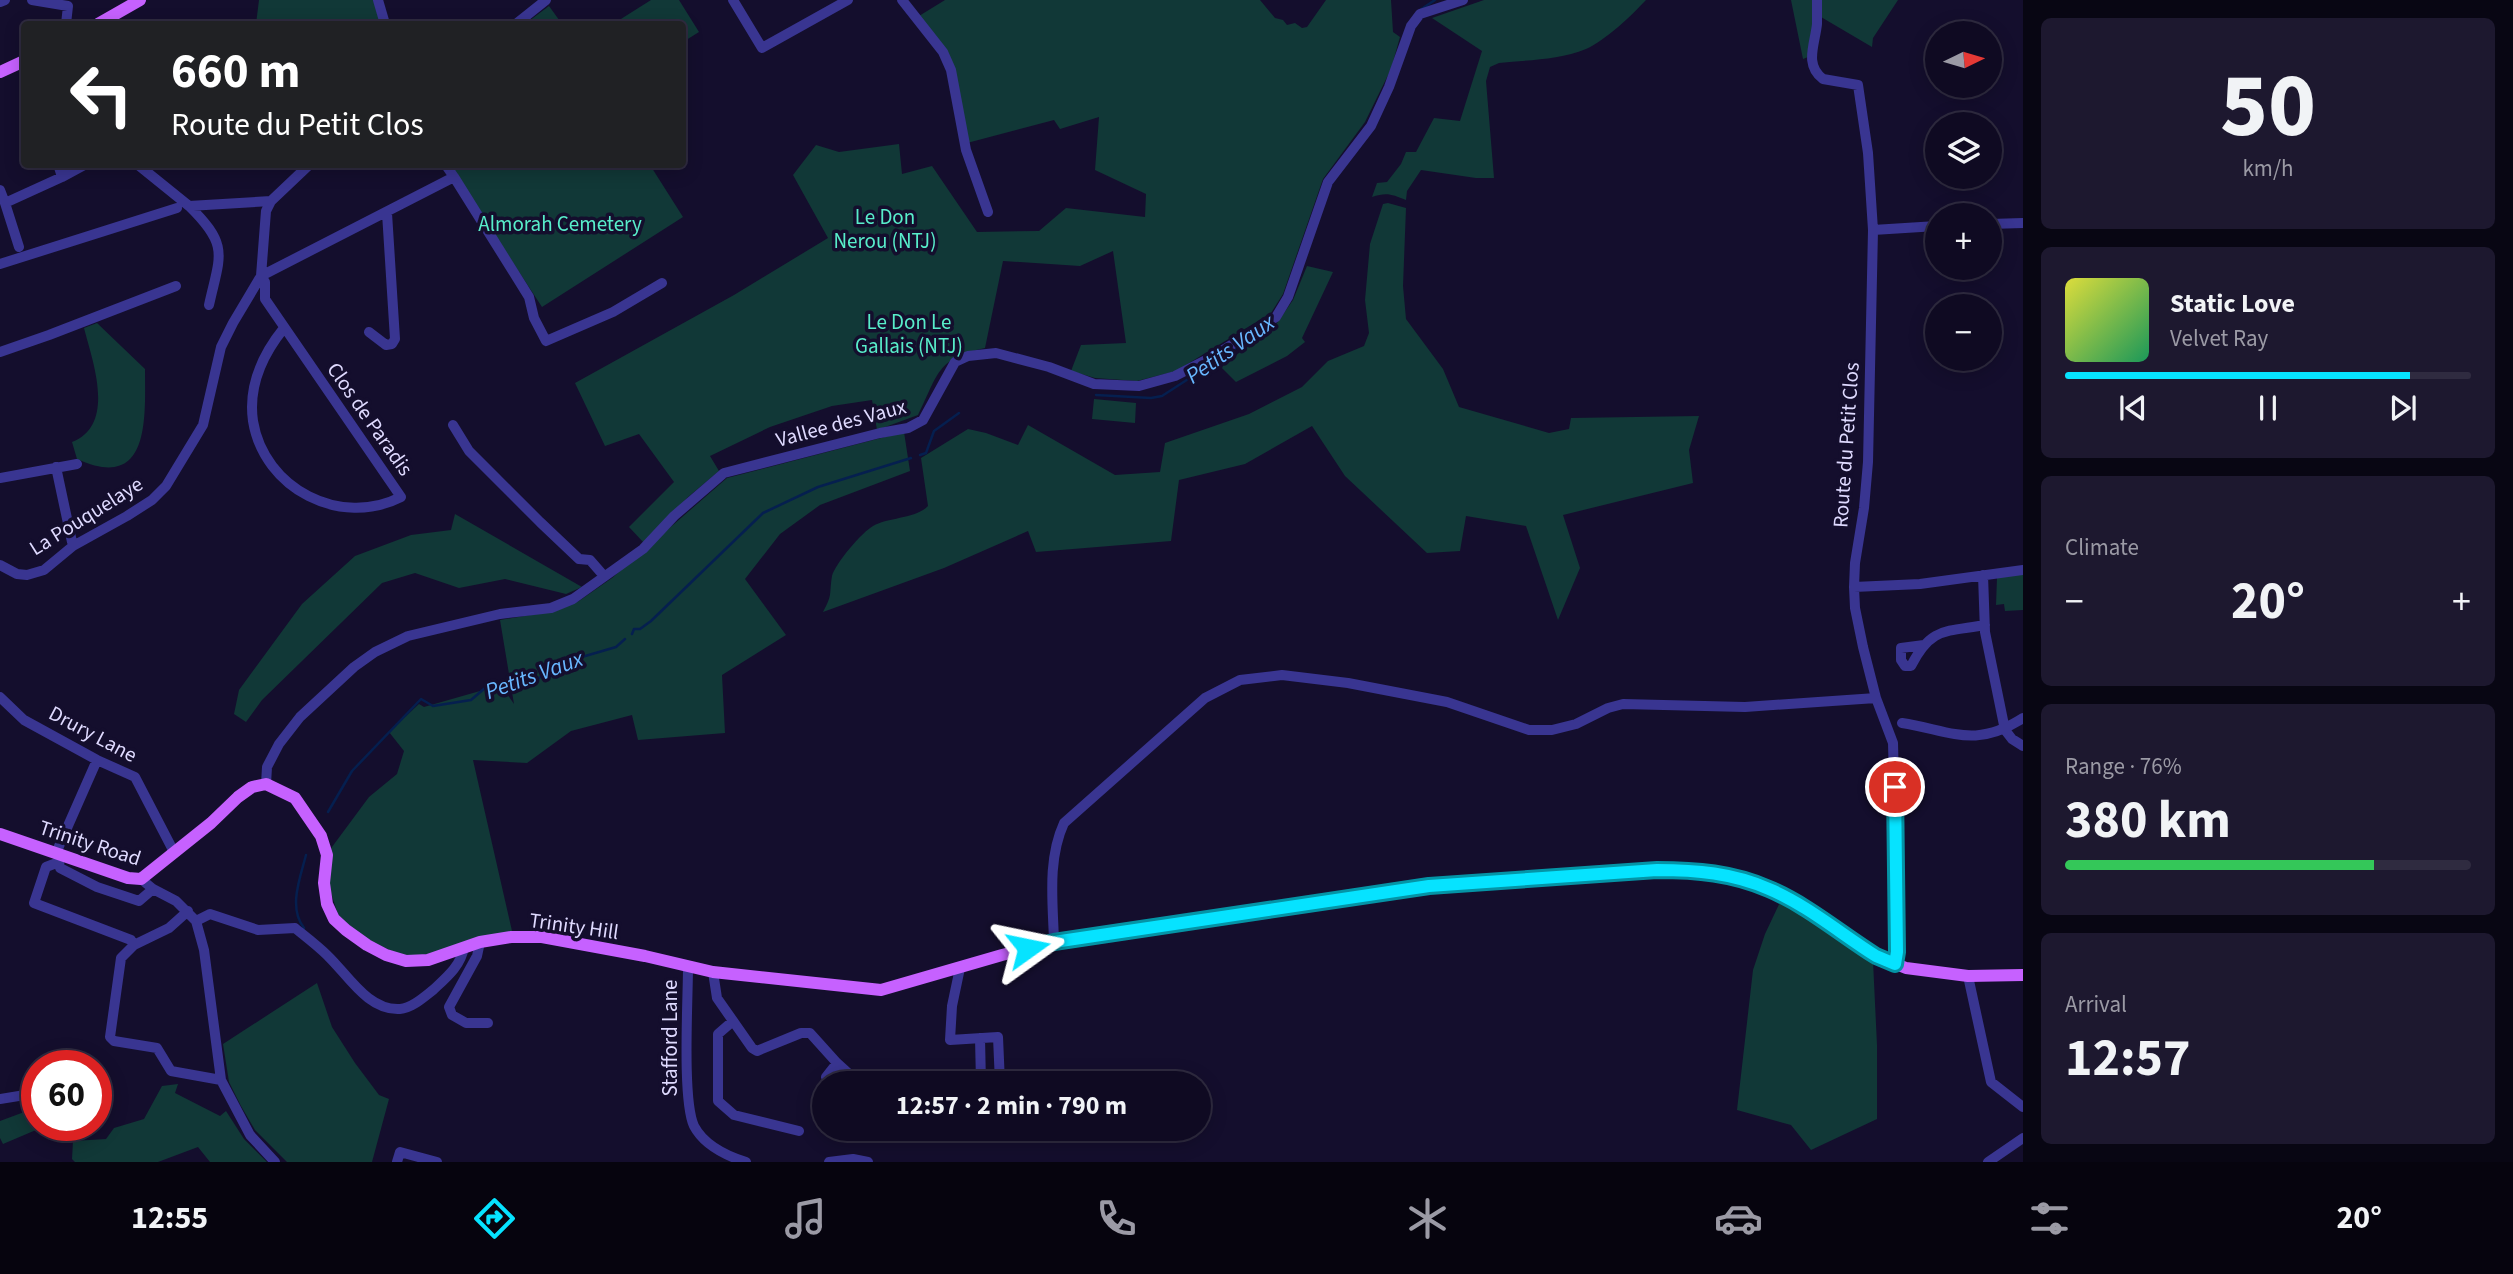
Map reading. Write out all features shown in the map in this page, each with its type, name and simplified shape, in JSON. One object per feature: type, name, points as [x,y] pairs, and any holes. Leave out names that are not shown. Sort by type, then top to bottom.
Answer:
[{"type":"main road","points":[[103,21],[140,0]]},
{"type":"main road","points":[[0,72],[21,67]]},
{"type":"main road","points":[[141,878],[238,797],[252,787],[266,784]]},
{"type":"main road","name":"Trinity Hill","points":[[266,784],[295,798],[321,836],[327,855],[324,883],[327,904],[334,919],[346,930],[386,955],[406,961],[428,960],[480,942],[511,937],[542,937],[713,972],[881,990],[1054,942],[1429,886],[1657,870],[1694,870],[1720,873],[1769,888],[1876,956],[1895,964],[1968,976],[2023,975]]},
{"type":"main road","name":"Trinity Road","points":[[0,834],[59,857],[128,878],[141,878]]},
{"type":"street","points":[[0,2],[5,0]]},
{"type":"street","points":[[32,0],[68,6],[66,21]]},
{"type":"street","points":[[378,0],[384,21]]},
{"type":"street","points":[[520,21],[546,0]]},
{"type":"street","points":[[733,0],[762,48],[848,0]]},
{"type":"street","points":[[820,0],[827,12]]},
{"type":"street","points":[[902,0],[943,52],[951,70],[966,150],[988,212]]},
{"type":"street","name":"Vallee des Vaux","points":[[266,784],[267,767],[279,744],[300,717],[354,667],[375,652],[408,636],[500,614],[551,608],[573,598],[643,549],[674,516],[724,473],[908,428],[923,420],[955,362],[968,356],[996,353],[1049,367],[1094,384],[1139,386],[1175,376],[1212,357],[1276,317],[1289,297],[1328,182],[1371,126],[1389,87],[1411,26],[1420,14],[1463,0]]},
{"type":"street","name":"Route du Petit Clos","points":[[1817,0],[1817,26],[1811,58],[1814,68],[1823,79],[1853,83],[1860,89],[1868,153],[1874,230],[1868,462],[1854,587],[1855,608],[1876,698],[1893,743],[1897,894],[1895,964]]},
{"type":"street","points":[[59,168],[62,177]]},
{"type":"street","points":[[5,203],[79,168]]},
{"type":"street","points":[[142,168],[217,231],[218,268],[209,305]]},
{"type":"street","points":[[189,206],[271,201],[306,168]]},
{"type":"street","points":[[448,168],[529,297],[534,318],[547,341],[613,312],[662,283]]},
{"type":"street","points":[[261,276],[454,177]]},
{"type":"street","points":[[0,190],[19,247]]},
{"type":"street","name":"La Pouquelaye","points":[[0,565],[17,574],[27,575],[44,570],[73,546],[152,500],[166,486],[203,425],[221,347],[261,276],[266,211],[271,201]]},
{"type":"street","points":[[0,264],[177,208]]},
{"type":"street","points":[[369,332],[386,345],[392,344],[395,338],[387,213]]},
{"type":"street","points":[[2002,224],[2023,223]]},
{"type":"street","points":[[1874,230],[1925,227]]},
{"type":"street","name":"Clos de Paradis","points":[[261,276],[265,282],[265,299],[401,497],[385,505],[358,509],[332,507],[308,496],[282,478],[273,466],[259,442],[253,422],[252,400],[259,368],[270,345],[284,328]]},
{"type":"street","points":[[0,352],[176,286]]},
{"type":"street","points":[[453,425],[469,451],[579,559],[590,560],[604,576]]},
{"type":"street","points":[[0,478],[77,464]]},
{"type":"street","points":[[56,467],[72,542]]},
{"type":"street","points":[[1854,587],[1889,587],[2023,570]]},
{"type":"street","points":[[1983,575],[1985,625],[2004,730],[2023,746]]},
{"type":"street","points":[[1924,645],[1931,636],[1985,625]]},
{"type":"street","points":[[1054,942],[1053,878],[1056,841],[1064,823],[1205,698],[1240,680],[1282,675],[1348,683],[1447,702],[1529,730],[1552,730],[1576,724],[1608,708],[1623,704],[1745,707],[1876,698]]},
{"type":"street","name":"Drury Lane","points":[[0,698],[24,720],[97,760],[135,777],[174,852]]},
{"type":"street","points":[[1902,723],[1956,735],[1976,736],[2004,730],[2023,718]]},
{"type":"street","points":[[97,760],[59,857],[46,867],[34,903],[131,940],[134,945]]},
{"type":"street","points":[[59,857],[61,868],[97,887],[139,901],[153,889]]},
{"type":"street","name":"Trinity Road","points":[[141,878],[153,889],[176,901],[196,921]]},
{"type":"street","points":[[188,911],[169,928],[134,945],[121,958],[110,1037],[114,1041],[157,1048],[171,1071],[221,1080]]},
{"type":"street","points":[[275,1162],[250,1135],[221,1080],[204,950],[196,921],[210,914],[258,930],[295,928],[327,955],[370,999],[382,1006],[400,1009],[416,1002],[445,979],[462,958],[464,947]]},
{"type":"street","points":[[480,942],[477,956],[449,1007],[452,1015],[466,1023],[488,1023]]},
{"type":"street","name":"Stafford Lane","points":[[688,967],[688,1082],[693,1124],[701,1137],[718,1150],[746,1162]]},
{"type":"street","points":[[960,968],[952,1006],[950,1040],[998,1037],[999,1071]]},
{"type":"street","points":[[713,972],[717,998],[752,1048],[757,1051],[801,1033],[810,1033],[846,1071]]},
{"type":"street","points":[[1968,976],[1991,1082],[2023,1107]]},
{"type":"street","points":[[733,1021],[718,1034],[718,1101],[734,1115],[799,1131]]},
{"type":"street","points":[[980,1038],[981,1071]]},
{"type":"street","points":[[830,1071],[837,1063]]},
{"type":"street","points":[[0,1098],[21,1095]]},
{"type":"street","points":[[1988,1162],[2023,1138]]},
{"type":"street","points":[[397,1162],[400,1152],[437,1162]]},
{"type":"street","points":[[829,1162],[868,1162]]},
{"type":"green space","points":[[259,0],[373,0],[379,14],[379,21],[256,21]]},
{"type":"green space","points":[[651,0],[679,0],[699,32],[686,40],[686,21],[618,21]]},
{"type":"green space","points":[[945,0],[1260,0],[1275,18],[1283,20],[1287,25],[1295,23],[1302,28],[1307,27],[1326,0],[1391,0],[1393,32],[1400,37],[1391,69],[1365,122],[1323,179],[1283,294],[1271,313],[1176,371],[1137,381],[1095,378],[1071,371],[1081,345],[1126,343],[1113,251],[1080,266],[1003,261],[985,348],[957,357],[941,370],[918,415],[877,430],[872,400],[832,406],[770,427],[710,456],[719,471],[688,497],[644,543],[629,527],[674,482],[639,434],[605,446],[575,383],[734,295],[828,238],[793,175],[816,145],[839,152],[899,144],[902,174],[932,166],[977,232],[1039,231],[1066,208],[1145,217],[1146,194],[1095,170],[1099,117],[1060,129],[1054,120],[967,143],[955,71],[919,16]]},
{"type":"green space","points":[[1484,0],[1646,0],[1610,34],[1586,49],[1554,57],[1499,63],[1490,67],[1486,81],[1494,178],[1421,170],[1407,191],[1406,200],[1389,194],[1372,197],[1377,183],[1387,182],[1401,164],[1406,152],[1416,152],[1434,118],[1460,121],[1482,51],[1432,18]]},
{"type":"green space","points":[[1791,0],[1813,0],[1808,57],[1803,59]]},
{"type":"green space","points":[[1821,0],[1898,0],[1873,38],[1872,47],[1821,17]]},
{"type":"green space","points":[[549,6],[560,21],[529,21]]},
{"type":"green space","name":"Almorah Cemetery","points":[[451,168],[652,168],[683,217],[542,307]]},
{"type":"green space","points":[[1383,204],[1406,208],[1403,286],[1406,319],[1443,369],[1459,407],[1549,433],[1569,429],[1571,418],[1699,416],[1689,450],[1693,483],[1563,515],[1580,568],[1558,620],[1526,526],[1466,516],[1460,551],[1427,553],[1345,476],[1312,426],[1245,464],[1179,480],[1171,541],[1036,552],[1028,531],[944,568],[823,612],[829,597],[832,576],[843,556],[873,526],[916,513],[928,506],[921,458],[968,429],[1018,445],[1028,425],[1115,475],[1160,472],[1165,443],[1249,414],[1302,387],[1328,361],[1364,346],[1369,333],[1365,300],[1370,244]]},
{"type":"green space","points":[[1307,266],[1333,272],[1302,338],[1305,342],[1287,356],[1236,382],[1221,367],[1277,323],[1293,300]]},
{"type":"green space","points":[[97,323],[145,369],[145,408],[139,445],[131,458],[119,466],[101,467],[77,459],[72,442],[86,433],[94,421],[98,406],[96,373],[84,328]]},
{"type":"green space","points":[[1094,399],[1136,403],[1135,423],[1092,419]]},
{"type":"green space","points":[[904,432],[910,471],[820,505],[780,534],[745,579],[786,635],[722,675],[725,733],[638,740],[632,715],[571,731],[527,763],[473,760],[512,931],[431,954],[402,956],[363,937],[339,917],[329,887],[329,851],[369,797],[397,774],[404,751],[389,732],[419,704],[424,707],[501,685],[514,704],[500,620],[554,611],[579,601],[612,578],[727,478]]},
{"type":"green space","points":[[455,514],[582,587],[566,594],[505,579],[459,588],[415,573],[382,583],[262,700],[246,722],[234,714],[239,690],[302,604],[355,556],[411,535],[451,530]]},
{"type":"green space","points":[[2023,573],[2023,610],[2005,611],[2004,604],[1996,605],[1997,578]]},
{"type":"green space","points":[[1781,900],[1873,961],[1877,1119],[1811,1150],[1791,1125],[1737,1110],[1753,970],[1765,934]]},
{"type":"green space","points":[[317,983],[332,1027],[379,1095],[389,1099],[372,1162],[287,1162],[255,1130],[229,1082],[223,1044]]},
{"type":"green space","points":[[178,1084],[175,1093],[220,1116],[226,1111],[244,1139],[267,1162],[210,1162],[198,1147],[158,1162],[75,1162],[72,1159],[73,1141],[112,1141],[114,1128],[144,1119],[162,1086]]},
{"type":"green space","points":[[21,1113],[21,1136],[3,1144],[0,1138],[0,1121]]},
{"type":"waterway","name":"Petits Vaux","points":[[1420,10],[1435,0]]},
{"type":"waterway","name":"Petits Vaux","points":[[1096,395],[1151,398],[1162,396],[1270,326]]},
{"type":"waterway","name":"Petits Vaux","points":[[920,455],[926,453],[934,431],[959,413]]},
{"type":"waterway","name":"Petits Vaux","points":[[632,634],[634,629],[640,629],[651,621],[763,513],[818,487],[911,458]]},
{"type":"waterway","name":"Petits Vaux","points":[[328,812],[352,771],[421,699],[433,706],[471,700],[485,688],[518,686],[575,659],[616,647],[625,639]]},
{"type":"waterway","name":"Petits Vaux","points":[[304,928],[299,920],[296,902],[306,855]]},
{"type":"route","points":[[1028,948],[1377,892],[1657,870],[1694,870],[1720,873],[1769,888],[1876,956],[1895,964],[1895,787]]},
{"type":"park label","name":"Le Don Nerou (NTJ)","points":[[885,229]]},
{"type":"park label","name":"Le Don Le Gallais (NTJ)","points":[[909,334]]}]
